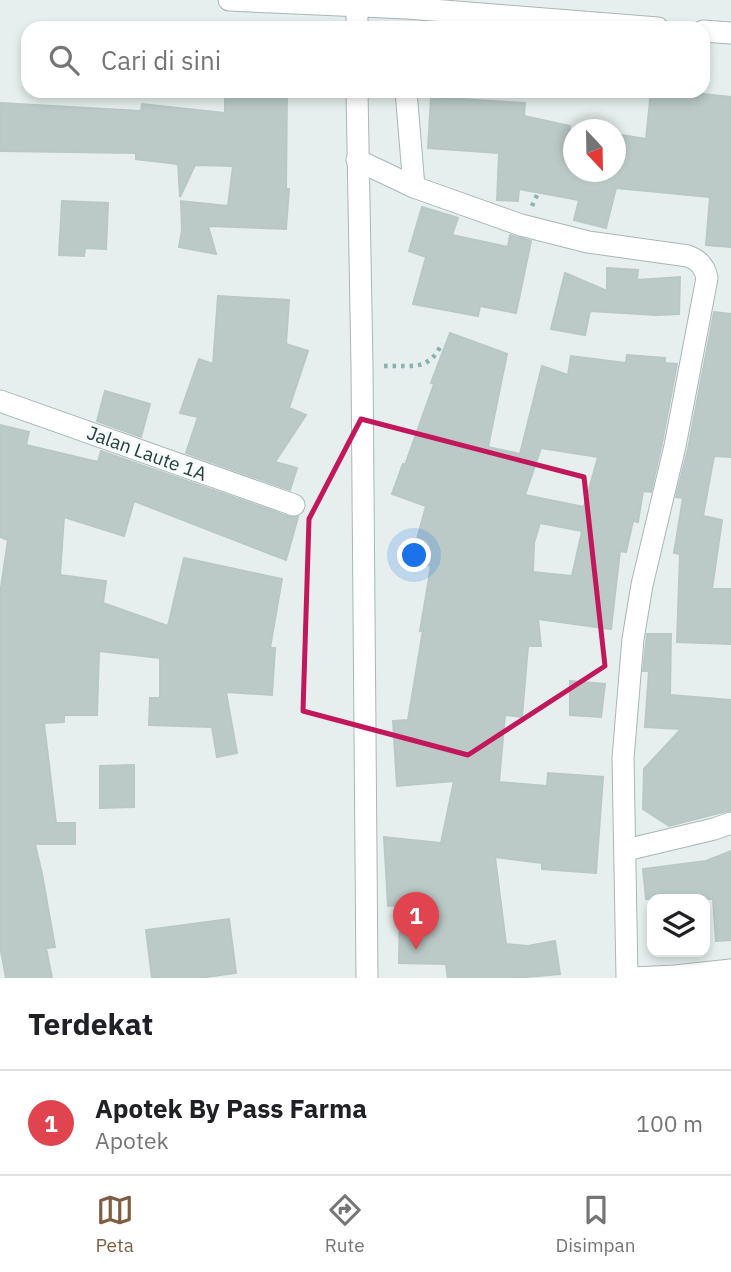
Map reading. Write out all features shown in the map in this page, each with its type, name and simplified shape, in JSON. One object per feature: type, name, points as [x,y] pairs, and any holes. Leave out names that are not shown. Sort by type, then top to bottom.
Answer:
[{"type":"street","points":[[229,0],[357,3],[407,18],[482,21]]},
{"type":"street","points":[[357,3],[357,21]]},
{"type":"street","points":[[710,32],[731,33]]},
{"type":"street","points":[[357,98],[367,978]]},
{"type":"street","points":[[407,98],[414,187]]},
{"type":"street","points":[[357,160],[414,187],[521,225],[588,242],[688,256],[696,259],[706,272],[675,446],[642,585],[634,639],[623,758],[627,978]]},
{"type":"street","name":"Jalan Laute 1A","points":[[0,401],[294,505]]},
{"type":"street","points":[[626,850],[731,823]]},
{"type":"street","points":[[633,978],[731,970]]},
{"type":"path","points":[[362,366],[425,364],[436,356],[442,343]]},
{"type":"highlighted area","points":[[361,419],[584,477],[605,666],[468,755],[303,711],[309,519]]},
{"type":"building","points":[[710,95],[731,97],[731,247],[706,245],[710,197],[616,188],[606,228],[574,220],[579,200],[519,189],[518,201],[497,200],[499,153],[428,148],[431,98],[525,103],[524,116],[563,124],[563,182],[626,182],[626,136],[646,139],[650,98],[710,98]]},
{"type":"building","points":[[225,98],[287,98],[286,189],[289,189],[286,229],[208,226],[216,254],[179,247],[182,230],[181,201],[228,206],[233,166],[195,165],[180,197],[178,164],[136,159],[136,153],[0,151],[0,103],[141,111],[142,104],[225,113]]},
{"type":"building","points":[[62,201],[108,203],[106,249],[85,248],[84,256],[59,255]]},
{"type":"building","points":[[422,207],[458,218],[452,235],[508,247],[510,235],[531,241],[516,313],[480,306],[478,316],[413,304],[426,257],[409,251]]},
{"type":"building","points":[[607,268],[638,270],[637,280],[680,277],[679,314],[590,311],[585,335],[551,329],[565,273],[607,291]]},
{"type":"building","points":[[218,296],[289,300],[286,344],[308,351],[289,408],[306,415],[275,462],[297,468],[290,490],[186,453],[198,417],[180,413],[199,359],[213,364]]},
{"type":"building","points":[[714,312],[731,314],[731,457],[714,456],[703,516],[722,520],[712,589],[731,589],[731,644],[677,642],[680,554],[674,553],[683,498],[676,497]]},
{"type":"building","points":[[450,333],[507,354],[488,447],[520,454],[542,366],[568,375],[571,356],[626,363],[627,355],[665,358],[665,363],[677,364],[651,492],[643,491],[638,522],[633,521],[626,552],[620,551],[611,629],[538,619],[541,646],[528,646],[522,717],[505,715],[499,782],[547,786],[548,773],[603,777],[596,873],[542,869],[542,863],[495,857],[506,944],[528,946],[555,941],[560,974],[514,978],[448,978],[446,964],[399,963],[400,905],[388,906],[384,837],[441,843],[454,781],[397,786],[393,721],[408,720],[431,566],[411,561],[426,506],[392,494],[434,384],[431,383]],"holes":[[[541,448],[598,457],[584,507],[525,495]],[[540,523],[582,531],[572,576],[533,572],[534,543]]]},
{"type":"building","points":[[105,391],[150,404],[141,437],[97,421]]},
{"type":"building","points":[[0,425],[29,432],[26,445],[98,462],[101,451],[290,517],[298,517],[286,560],[134,501],[124,536],[64,517],[60,575],[106,581],[103,603],[168,626],[184,558],[282,579],[270,648],[275,648],[272,695],[226,692],[237,753],[217,757],[212,727],[149,725],[150,698],[160,698],[160,658],[99,651],[97,715],[64,715],[64,722],[44,723],[56,823],[75,823],[75,844],[35,844],[55,947],[46,948],[52,978],[6,978],[0,946],[0,594],[8,540],[0,537]]},
{"type":"building","points":[[647,634],[671,634],[670,695],[731,700],[731,810],[669,826],[643,809],[644,769],[681,729],[645,727],[649,671],[643,671]]},
{"type":"building","points":[[570,681],[605,684],[601,717],[570,715]]},
{"type":"building","points":[[134,765],[134,807],[100,808],[100,766]]},
{"type":"building","points":[[731,851],[731,940],[716,941],[713,899],[710,899],[710,894],[647,894],[646,899],[643,869],[706,861]]},
{"type":"building","points":[[229,919],[236,973],[198,978],[152,978],[146,930]]},
{"type":"place","name":"Apotek By Pass Farma","points":[[416,950]]}]
